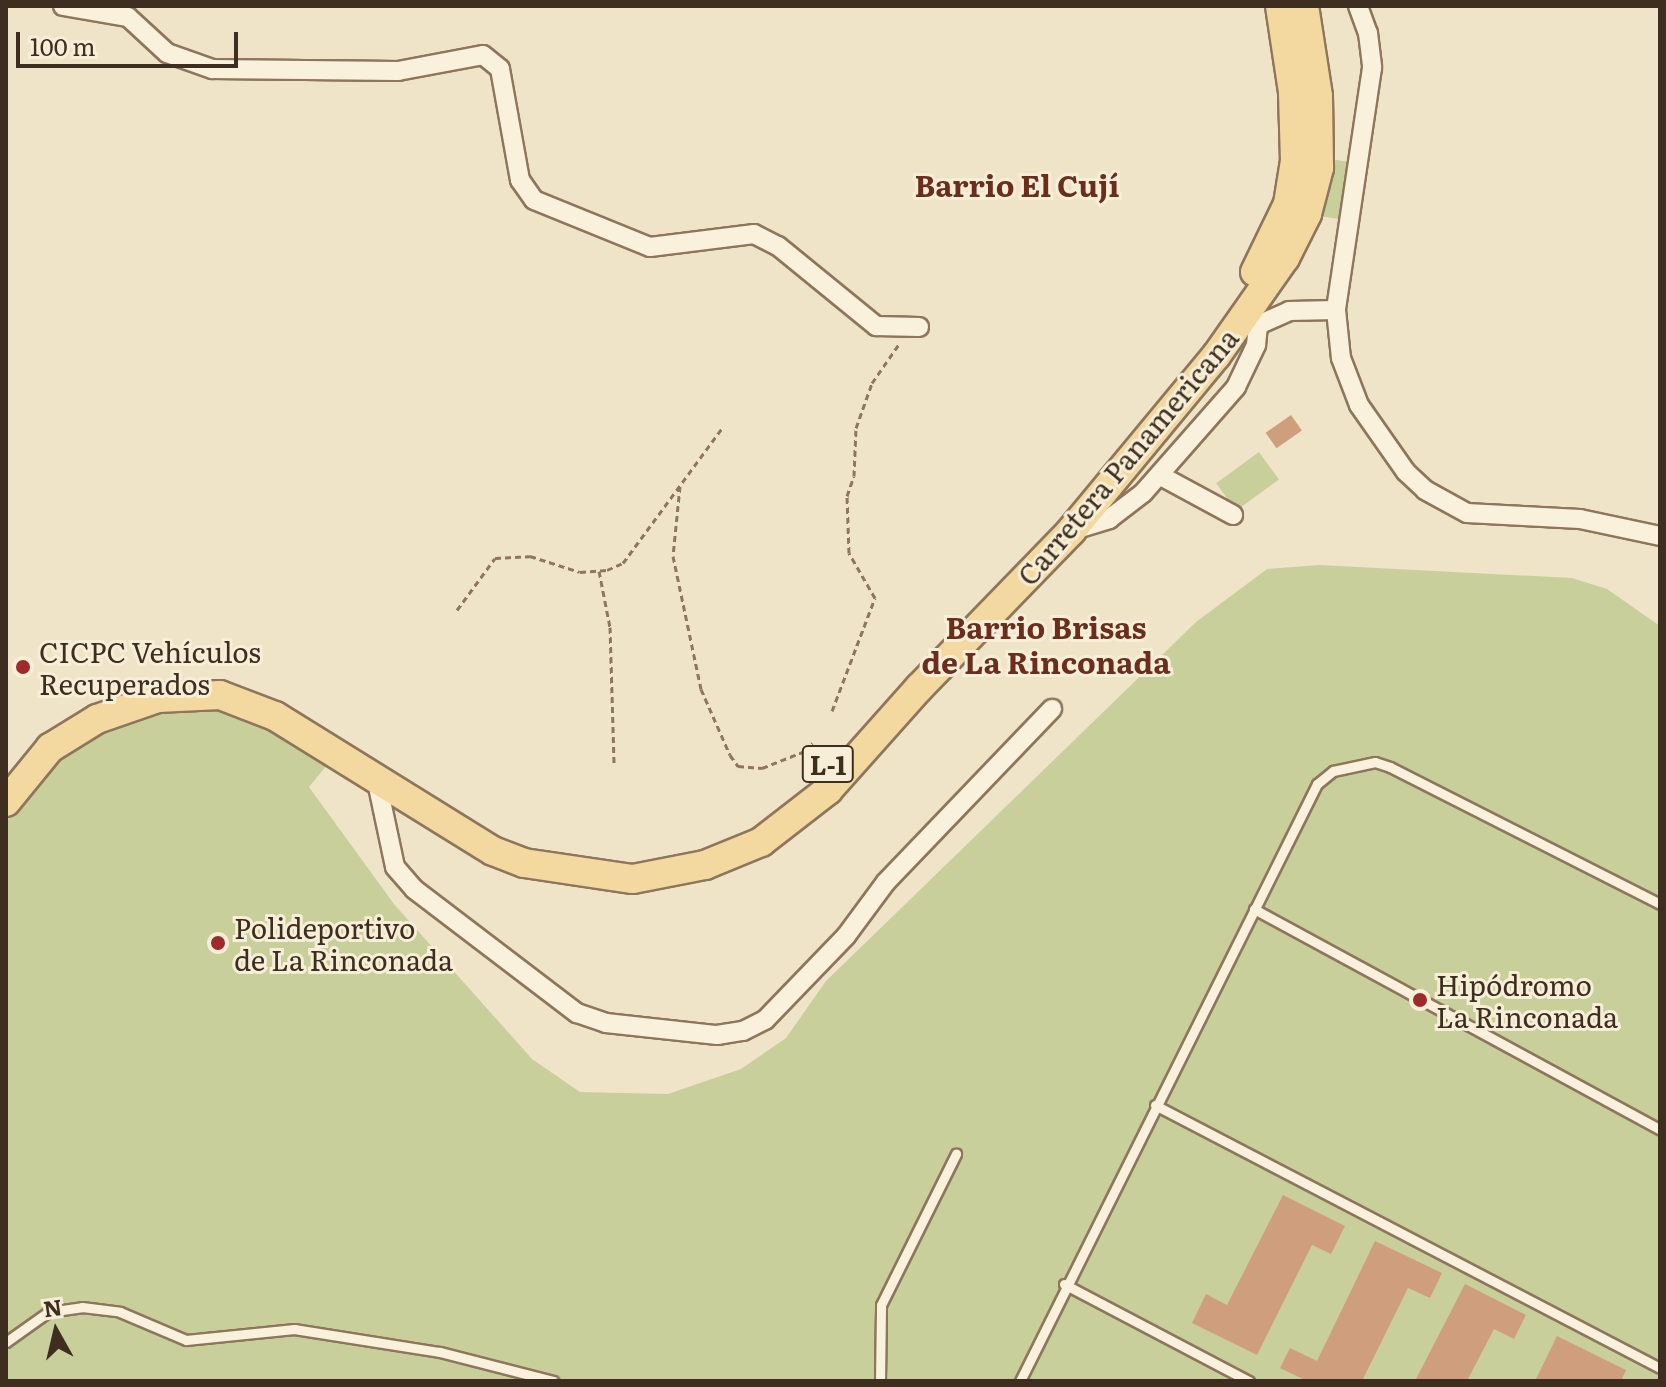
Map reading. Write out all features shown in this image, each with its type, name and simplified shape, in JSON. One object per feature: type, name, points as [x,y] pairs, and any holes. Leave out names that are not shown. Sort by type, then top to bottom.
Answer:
[{"type":"main road","name":"Carretera Panamericana","points":[[6,772],[38,737],[98,702],[171,681],[223,680],[284,703],[422,791],[533,850],[585,861],[634,863],[706,849],[760,825],[820,773],[935,646],[1055,526],[1245,291],[1288,204],[1295,161],[1293,92],[1280,6]]},
{"type":"main road","name":"Carretera Panamericana","points":[[6,802],[50,748],[73,733],[128,706],[173,696],[220,695],[247,703],[493,851],[553,870],[633,879],[735,856],[807,810],[828,790],[1071,531],[1254,317],[1298,235],[1316,188],[1318,96],[1304,6]]},
{"type":"street","points":[[63,6],[128,17],[167,53],[212,69],[398,71],[483,55],[500,69],[520,180],[534,200],[650,247],[754,234],[778,246],[876,326],[919,327]]},
{"type":"street","points":[[1358,6],[1368,33],[1372,68],[1336,310],[1341,358],[1359,405],[1425,490],[1467,513],[1580,519],[1660,536]]},
{"type":"street","points":[[1071,531],[1109,519],[1161,476],[1236,387],[1256,345],[1254,317],[1289,311],[1336,310]]},
{"type":"street","points":[[1161,476],[1233,515]]},
{"type":"street","points":[[377,782],[395,867],[414,889],[577,1013],[606,1023],[717,1035],[743,1031],[765,1020],[846,936],[886,882],[1052,709]]},
{"type":"lane","points":[[1020,1381],[1064,1284],[1317,784],[1351,763],[1375,762],[1660,904]]},
{"type":"lane","points":[[1254,909],[1660,1129]]},
{"type":"lane","points":[[1155,1105],[1660,1368]]},
{"type":"lane","points":[[880,1381],[881,1305],[956,1154]]},
{"type":"lane","points":[[1064,1284],[1249,1381]]},
{"type":"lane","points":[[6,1342],[48,1312],[82,1307],[120,1312],[186,1340],[294,1329],[440,1352],[553,1381]]},
{"type":"path","points":[[832,711],[875,598],[849,553],[847,496],[854,476],[856,428],[872,383],[892,349],[919,327]]},
{"type":"path","points":[[457,610],[495,558],[530,556],[580,572],[599,571],[623,563],[722,428]]},
{"type":"path","points":[[680,486],[673,556],[701,689],[730,755],[747,770],[762,768],[805,751],[812,743]]},
{"type":"path","points":[[599,571],[610,627],[614,764]]},
{"type":"green space","points":[[1330,159],[1348,162],[1339,219],[1321,216]]},
{"type":"green space","points":[[1259,452],[1279,480],[1236,511],[1216,483]]},
{"type":"green space","points":[[1319,565],[1572,578],[1607,589],[1660,626],[1660,1381],[6,1381],[6,802],[50,748],[202,695],[337,753],[309,787],[394,904],[532,1059],[580,1092],[668,1094],[741,1069],[786,1038],[826,981],[1196,622],[1267,569]]},
{"type":"building","points":[[1291,415],[1302,431],[1277,448],[1266,433]]},
{"type":"building","points":[[1283,1195],[1345,1226],[1331,1254],[1312,1245],[1257,1355],[1192,1323],[1206,1294],[1227,1305]]},
{"type":"building","points":[[1375,1241],[1442,1273],[1430,1298],[1408,1288],[1362,1381],[1307,1381],[1280,1368],[1290,1348],[1317,1361]]},
{"type":"building","points":[[1465,1284],[1526,1315],[1514,1339],[1494,1329],[1467,1381],[1415,1381]]},
{"type":"building","points":[[1557,1336],[1626,1370],[1621,1381],[1535,1381]]},
{"type":"place","name":"CICPC Vehículos Recuperados","points":[[23,667]]},
{"type":"place","name":"Polideportivo de La Rinconada","points":[[218,943]]},
{"type":"place","name":"Hipódromo La Rinconada","points":[[1420,1000]]},
{"type":"district","name":"Barrio El Cují","points":[[1017,184]]},
{"type":"district","name":"Barrio Brisas de La Rinconada","points":[[1046,643]]}]
